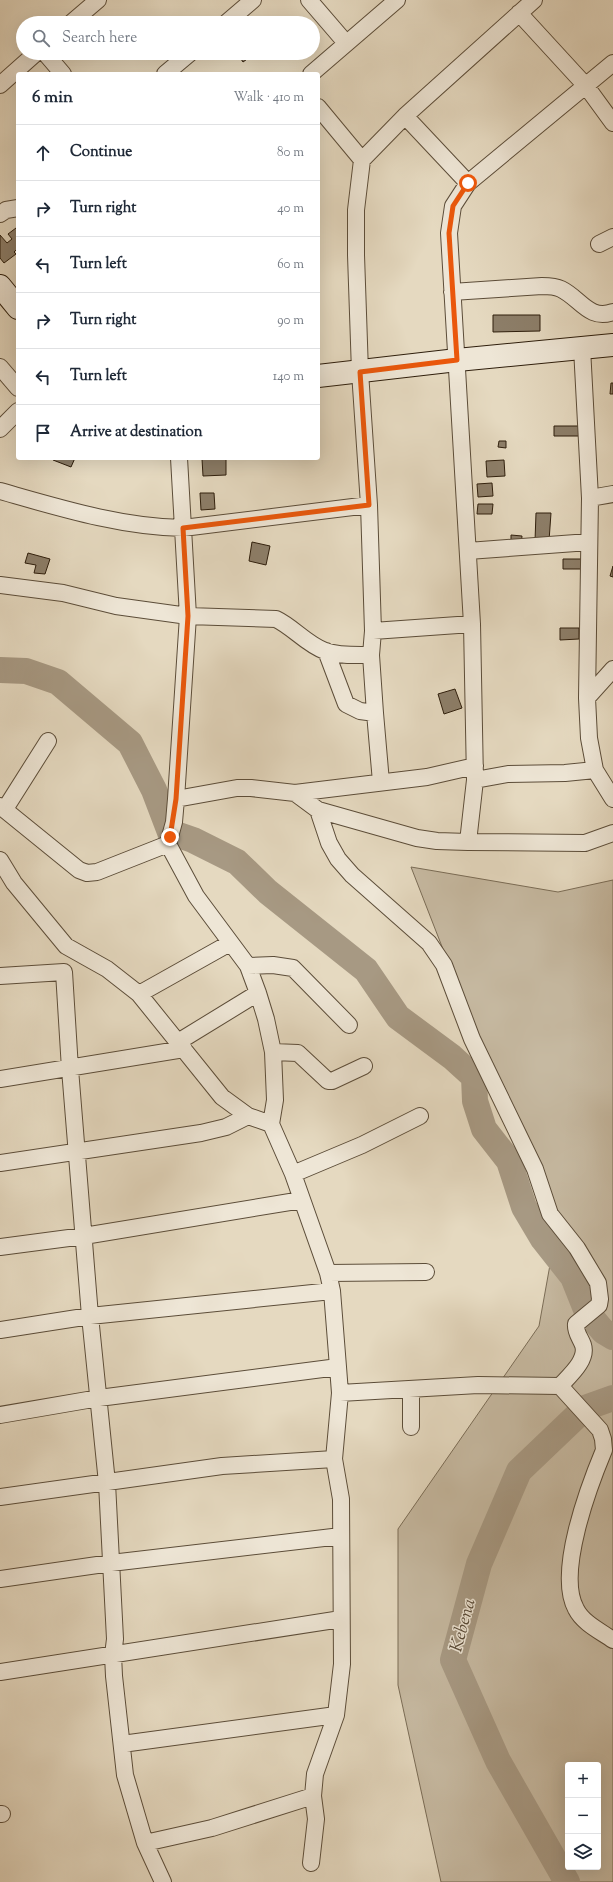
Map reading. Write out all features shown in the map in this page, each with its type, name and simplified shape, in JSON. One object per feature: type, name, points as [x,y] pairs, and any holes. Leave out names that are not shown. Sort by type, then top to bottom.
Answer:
[{"type":"main road","points":[[0,286],[16,306]]},
{"type":"main road","points":[[320,376],[457,360],[613,345]]},
{"type":"street","points":[[234,16],[253,0]]},
{"type":"street","points":[[308,0],[346,42]]},
{"type":"street","points":[[312,72],[397,0]]},
{"type":"street","points":[[78,16],[93,2]]},
{"type":"street","points":[[381,782],[372,655],[373,631],[369,505],[360,372],[356,255],[356,210],[362,160],[405,116],[525,5],[613,122]]},
{"type":"street","points":[[0,85],[28,60]]},
{"type":"street","points":[[51,60],[61,72]]},
{"type":"street","points":[[167,72],[182,60]]},
{"type":"street","points":[[468,842],[475,773],[472,624],[452,292],[449,233],[450,219],[453,206],[468,183],[613,63]]},
{"type":"street","points":[[320,109],[362,160]]},
{"type":"street","points":[[405,116],[468,183]]},
{"type":"street","points":[[0,214],[6,210],[16,208]]},
{"type":"street","points":[[452,292],[554,287],[567,293],[593,313],[601,314],[613,312]]},
{"type":"street","points":[[582,348],[590,498],[587,698],[589,738],[595,770],[613,799]]},
{"type":"street","points":[[0,367],[16,386]]},
{"type":"street","points":[[0,430],[16,413]]},
{"type":"street","points":[[179,460],[188,616],[176,799],[171,834],[196,896],[248,966],[258,993],[266,1019],[273,1052],[275,1100],[271,1124],[293,1174],[328,1273],[332,1291],[340,1393],[334,1459],[341,1499],[342,1664],[336,1715],[315,1774],[313,1796],[316,1818],[311,1863]]},
{"type":"street","points":[[0,491],[130,524],[156,528],[183,528],[369,505]]},
{"type":"street","points":[[590,498],[613,494]]},
{"type":"street","points":[[468,551],[589,542]]},
{"type":"street","points":[[0,586],[63,593],[116,606],[188,616],[276,619],[286,623],[310,643],[326,651],[372,655]]},
{"type":"street","points":[[373,631],[472,624]]},
{"type":"street","points":[[326,651],[346,704],[360,711],[375,713]]},
{"type":"street","points":[[587,698],[613,669]]},
{"type":"street","points":[[48,741],[2,808],[80,870],[87,873],[97,872],[171,834]]},
{"type":"street","points":[[176,799],[237,788],[251,788],[295,793],[381,782],[475,773],[565,773],[595,770]]},
{"type":"street","points":[[295,793],[318,810],[417,838],[437,842],[584,843],[613,833]]},
{"type":"street","points":[[318,810],[329,843],[338,859],[352,875],[429,943],[444,965],[472,1039],[535,1169],[550,1214],[577,1248],[598,1283],[600,1299],[595,1309],[580,1319],[576,1324],[576,1329],[584,1348],[584,1355],[560,1386]]},
{"type":"street","points":[[0,860],[7,884],[66,946],[106,969],[139,994],[222,1097],[248,1116],[271,1124]]},
{"type":"street","points":[[139,994],[230,943]]},
{"type":"street","points":[[66,946],[64,972],[70,1069],[90,1316],[106,1483],[115,1639],[112,1655],[125,1775],[145,1843],[163,1882]]},
{"type":"street","points":[[248,966],[279,965],[293,968],[349,1025]]},
{"type":"street","points":[[0,976],[64,972]]},
{"type":"street","points":[[0,1079],[70,1069],[181,1046],[258,993]]},
{"type":"street","points":[[273,1052],[298,1053],[328,1081],[332,1081],[364,1066]]},
{"type":"street","points":[[0,1163],[201,1134],[226,1127],[248,1116]]},
{"type":"street","points":[[293,1174],[362,1145],[420,1116]]},
{"type":"street","points":[[0,1247],[84,1236],[302,1200]]},
{"type":"street","points":[[328,1273],[426,1272]]},
{"type":"street","points":[[0,1330],[90,1316],[332,1291]]},
{"type":"street","points":[[0,1415],[99,1398],[338,1367]]},
{"type":"street","points":[[340,1393],[478,1384],[560,1386],[572,1401],[594,1422],[600,1430],[608,1455],[580,1514],[571,1564],[570,1592],[575,1608],[580,1617],[613,1640]]},
{"type":"street","points":[[410,1389],[411,1427]]},
{"type":"street","points":[[0,1497],[222,1466],[334,1459]]},
{"type":"street","points":[[0,1579],[111,1563],[341,1536]]},
{"type":"street","points":[[0,1672],[341,1620]]},
{"type":"street","points":[[122,1744],[336,1715]]},
{"type":"street","points":[[145,1843],[212,1828],[313,1796]]},
{"type":"shaded area","points":[[411,867],[558,892],[613,880],[613,1882],[441,1882],[398,1685],[398,1529],[539,1326],[555,1237]]},
{"type":"building","points":[[16,228],[16,250],[14,252],[16,254],[4,263],[0,258],[0,235],[7,243],[12,239],[8,234]]},
{"type":"building","points":[[493,315],[540,315],[540,331],[493,332]]},
{"type":"building","points":[[611,383],[613,383],[613,394],[610,394]]},
{"type":"building","points":[[554,426],[580,426],[580,436],[554,436]]},
{"type":"building","points":[[499,441],[506,441],[506,448],[498,447]]},
{"type":"building","points":[[53,460],[74,460],[71,467]]},
{"type":"building","points":[[202,460],[226,460],[226,475],[203,476]]},
{"type":"building","points":[[504,460],[505,476],[487,477],[486,461]]},
{"type":"building","points":[[492,483],[493,496],[478,497],[477,484]]},
{"type":"building","points":[[200,493],[214,493],[215,509],[201,510]]},
{"type":"building","points":[[478,504],[493,504],[492,514],[477,514]]},
{"type":"building","points":[[536,513],[551,513],[549,541],[535,541]]},
{"type":"building","points":[[511,535],[522,536],[521,547],[511,546]]},
{"type":"building","points":[[252,542],[270,546],[266,565],[249,561]]},
{"type":"building","points":[[28,553],[50,559],[45,574],[34,573],[36,565],[25,563]]},
{"type":"building","points":[[563,559],[585,559],[585,569],[563,569]]},
{"type":"building","points":[[613,566],[613,577],[610,576]]},
{"type":"building","points":[[560,628],[579,628],[579,639],[560,640]]},
{"type":"building","points":[[455,689],[462,708],[444,714],[438,694]]},
{"type":"waterway","points":[[0,670],[26,671],[58,682],[130,743],[154,790],[170,832],[193,840],[237,862],[268,892],[366,970],[398,1017],[452,1057],[474,1077],[475,1101],[484,1129],[509,1161],[524,1207],[543,1239],[573,1277],[587,1312],[603,1331],[613,1337]]},
{"type":"waterway","name":"Kebena","points":[[567,1882],[498,1761],[453,1660],[479,1564],[519,1471],[585,1408],[613,1398]]},
{"type":"route","points":[[170,837],[174,822],[176,799],[188,616],[183,528],[369,505],[360,372],[457,360],[449,233],[453,206],[468,183]]}]
